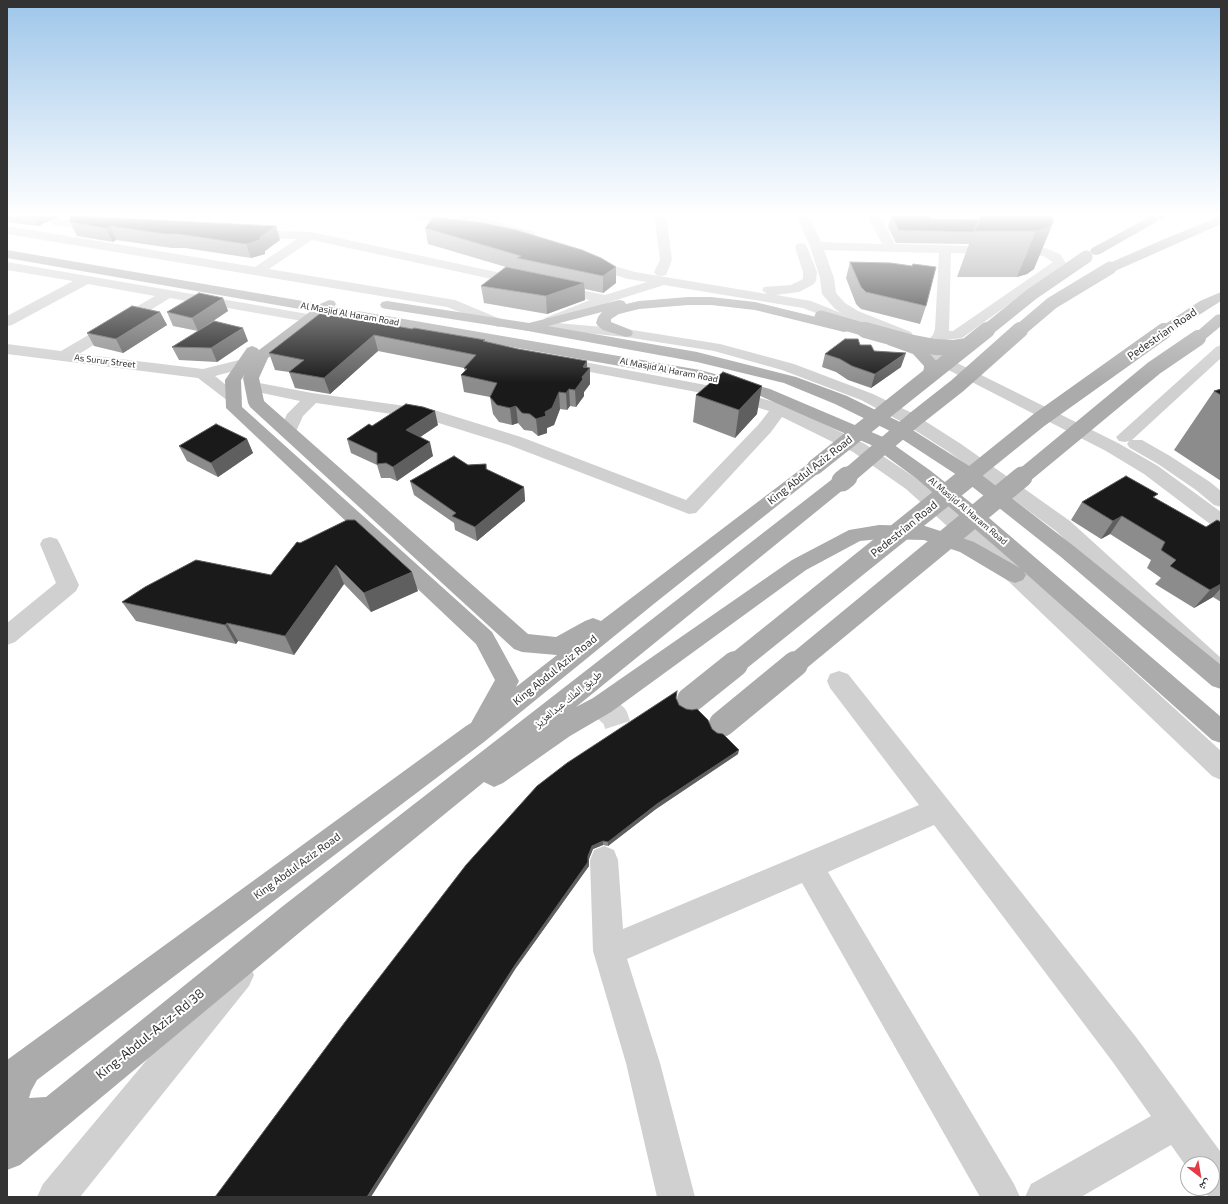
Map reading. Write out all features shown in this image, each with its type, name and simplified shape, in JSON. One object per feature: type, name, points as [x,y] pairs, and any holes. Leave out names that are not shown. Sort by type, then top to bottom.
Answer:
[{"type":"main road","name":"Al Masjid Al Haram Road","points":[[82,270],[165,288],[316,307],[528,327],[697,357],[790,380],[841,400],[894,426],[967,473],[1023,516],[1221,679]]},
{"type":"main road","name":"Al Masjid Al Haram Road","points":[[187,270],[210,274],[316,307]]},
{"type":"main road","name":"King Abdul Aziz Road","points":[[17,1073],[475,734],[931,376],[1032,294],[1067,270]]},
{"type":"main road","name":"طريق الملك عبدالعزيز","points":[[294,917],[842,481],[915,419],[957,386],[997,349],[1052,303],[1106,270]]},
{"type":"main road","points":[[626,333],[608,327],[603,323],[605,317],[614,311],[640,305],[662,288]]},
{"type":"main road","points":[[662,288],[711,301],[755,306],[787,313],[905,345],[918,351],[932,365],[931,376]]},
{"type":"main road","points":[[528,327],[630,301],[662,288],[702,295],[753,301],[805,312],[909,342],[935,347],[954,348],[967,346]]},
{"type":"main road","name":"Pedestrian Road","points":[[690,700],[1039,420],[1164,331],[1205,304],[1221,296]]},
{"type":"main road","points":[[316,307],[250,352],[233,380],[234,408],[484,638],[507,681],[475,734]]},
{"type":"main road","points":[[316,307],[261,356],[251,378],[256,403],[522,643],[559,646],[648,597]]},
{"type":"main road","name":"Pedestrian Road","points":[[722,724],[1154,368],[1198,338],[1221,318]]},
{"type":"main road","name":"Al Masjid Al Haram Road","points":[[604,364],[700,375],[764,392],[877,441],[924,475],[974,516],[1221,732]]},
{"type":"main road","points":[[294,917],[560,728],[602,705],[799,565],[856,535],[878,532],[925,533],[967,547],[1015,575]]},
{"type":"main road","name":"King-Abdul-Aziz-Rd 38","points":[[7,1152],[294,917]]},
{"type":"main road","points":[[17,1073],[10,1107],[21,1116],[51,1115]]},
{"type":"street","points":[[7,276],[19,270]]},
{"type":"street","points":[[29,270],[147,290],[165,288]]},
{"type":"street","points":[[210,274],[216,270]]},
{"type":"street","points":[[246,270],[450,303],[498,323]]},
{"type":"street","points":[[470,270],[606,300]]},
{"type":"street","points":[[618,270],[662,288],[768,298],[806,304],[841,317],[934,357],[1112,447],[1151,470],[1221,522]]},
{"type":"street","points":[[662,288],[665,270]]},
{"type":"street","points":[[550,321],[606,300],[662,288],[775,291],[794,289],[809,281],[809,270]]},
{"type":"street","points":[[825,270],[828,278],[829,294],[840,306],[853,314],[895,332],[937,340],[1124,437],[1164,460],[1203,486],[1221,501]]},
{"type":"street","points":[[937,340],[942,329],[944,270]]},
{"type":"street","points":[[937,340],[957,335],[1050,270]]},
{"type":"street","points":[[768,298],[789,297],[808,293],[823,285],[828,278]]},
{"type":"street","points":[[7,322],[86,280]]},
{"type":"street","points":[[64,356],[165,288]]},
{"type":"street","points":[[316,307],[604,364],[726,393],[780,409],[859,448],[907,481],[1015,575],[1221,768]]},
{"type":"street","points":[[528,327],[575,328],[654,336],[716,348],[788,367],[867,397],[908,418],[955,448],[1063,526],[1221,673]]},
{"type":"street","name":"As Surur Street","points":[[7,349],[203,374]]},
{"type":"street","points":[[1124,437],[1221,350]]},
{"type":"street","points":[[203,374],[243,364]]},
{"type":"street","points":[[203,374],[234,398]]},
{"type":"street","points":[[254,387],[312,398],[428,414],[515,441],[689,508],[765,428],[780,409]]},
{"type":"street","points":[[288,432],[296,414],[312,398]]},
{"type":"street","points":[[12,626],[68,585],[50,544]]},
{"type":"street","points":[[839,681],[1124,1049],[1201,1156]]},
{"type":"street","points":[[610,951],[939,810]]},
{"type":"street","points":[[604,860],[610,951],[643,1063],[676,1197]]},
{"type":"street","points":[[808,866],[1001,1197]]},
{"type":"street","points":[[56,1197],[192,1034],[267,940]]},
{"type":"street","points":[[1044,1197],[1176,1122]]},
{"type":"building","points":[[502,270],[522,270],[584,283],[546,296],[481,286]]},
{"type":"building","points":[[575,270],[611,270],[603,276]]},
{"type":"building","points":[[854,270],[935,270],[926,306],[866,292],[861,287]]},
{"type":"building","points":[[199,293],[223,298],[192,318],[167,312]]},
{"type":"building","points":[[132,306],[160,312],[116,339],[87,333]]},
{"type":"building","points":[[322,312],[412,329],[414,328],[485,340],[483,341],[518,349],[587,361],[583,367],[590,368],[582,377],[583,379],[575,390],[569,389],[566,393],[559,392],[552,408],[545,412],[546,416],[536,419],[530,414],[522,413],[516,406],[510,408],[497,405],[490,397],[497,383],[461,375],[467,369],[464,368],[476,355],[374,335],[324,378],[289,372],[304,360],[269,353]]},
{"type":"building","points":[[214,321],[243,328],[211,348],[172,347]]},
{"type":"building","points":[[845,339],[858,339],[860,345],[871,345],[874,351],[906,353],[875,374],[825,354]]},
{"type":"building","points":[[723,372],[762,386],[739,410],[696,395]]},
{"type":"building","points":[[1221,389],[1221,395],[1214,391]]},
{"type":"building","points":[[406,404],[435,411],[406,430],[430,442],[393,467],[386,463],[377,464],[377,453],[347,439],[369,424],[372,426]]},
{"type":"building","points":[[216,424],[247,439],[211,463],[179,446]]},
{"type":"building","points":[[454,456],[468,465],[486,464],[486,469],[524,487],[475,527],[452,516],[456,513],[410,481]]},
{"type":"building","points":[[1126,476],[1158,494],[1153,497],[1206,527],[1217,520],[1221,522],[1221,584],[1210,590],[1170,566],[1176,560],[1161,550],[1165,542],[1122,516],[1113,521],[1082,502]]},
{"type":"building","points":[[347,520],[355,520],[412,572],[364,593],[336,565],[285,636],[227,623],[225,625],[122,602],[145,587],[196,560],[271,575],[297,542],[300,543]]},
{"type":"building","points":[[677,691],[676,698],[679,705],[686,709],[697,709],[708,720],[712,729],[717,733],[723,734],[739,750],[657,804],[608,842],[603,841],[592,846],[588,856],[588,862],[515,965],[367,1197],[215,1197],[345,1022],[466,865],[537,786],[567,763]]},
{"type":"tunnel","points":[[602,705],[615,717],[628,757]]}]
